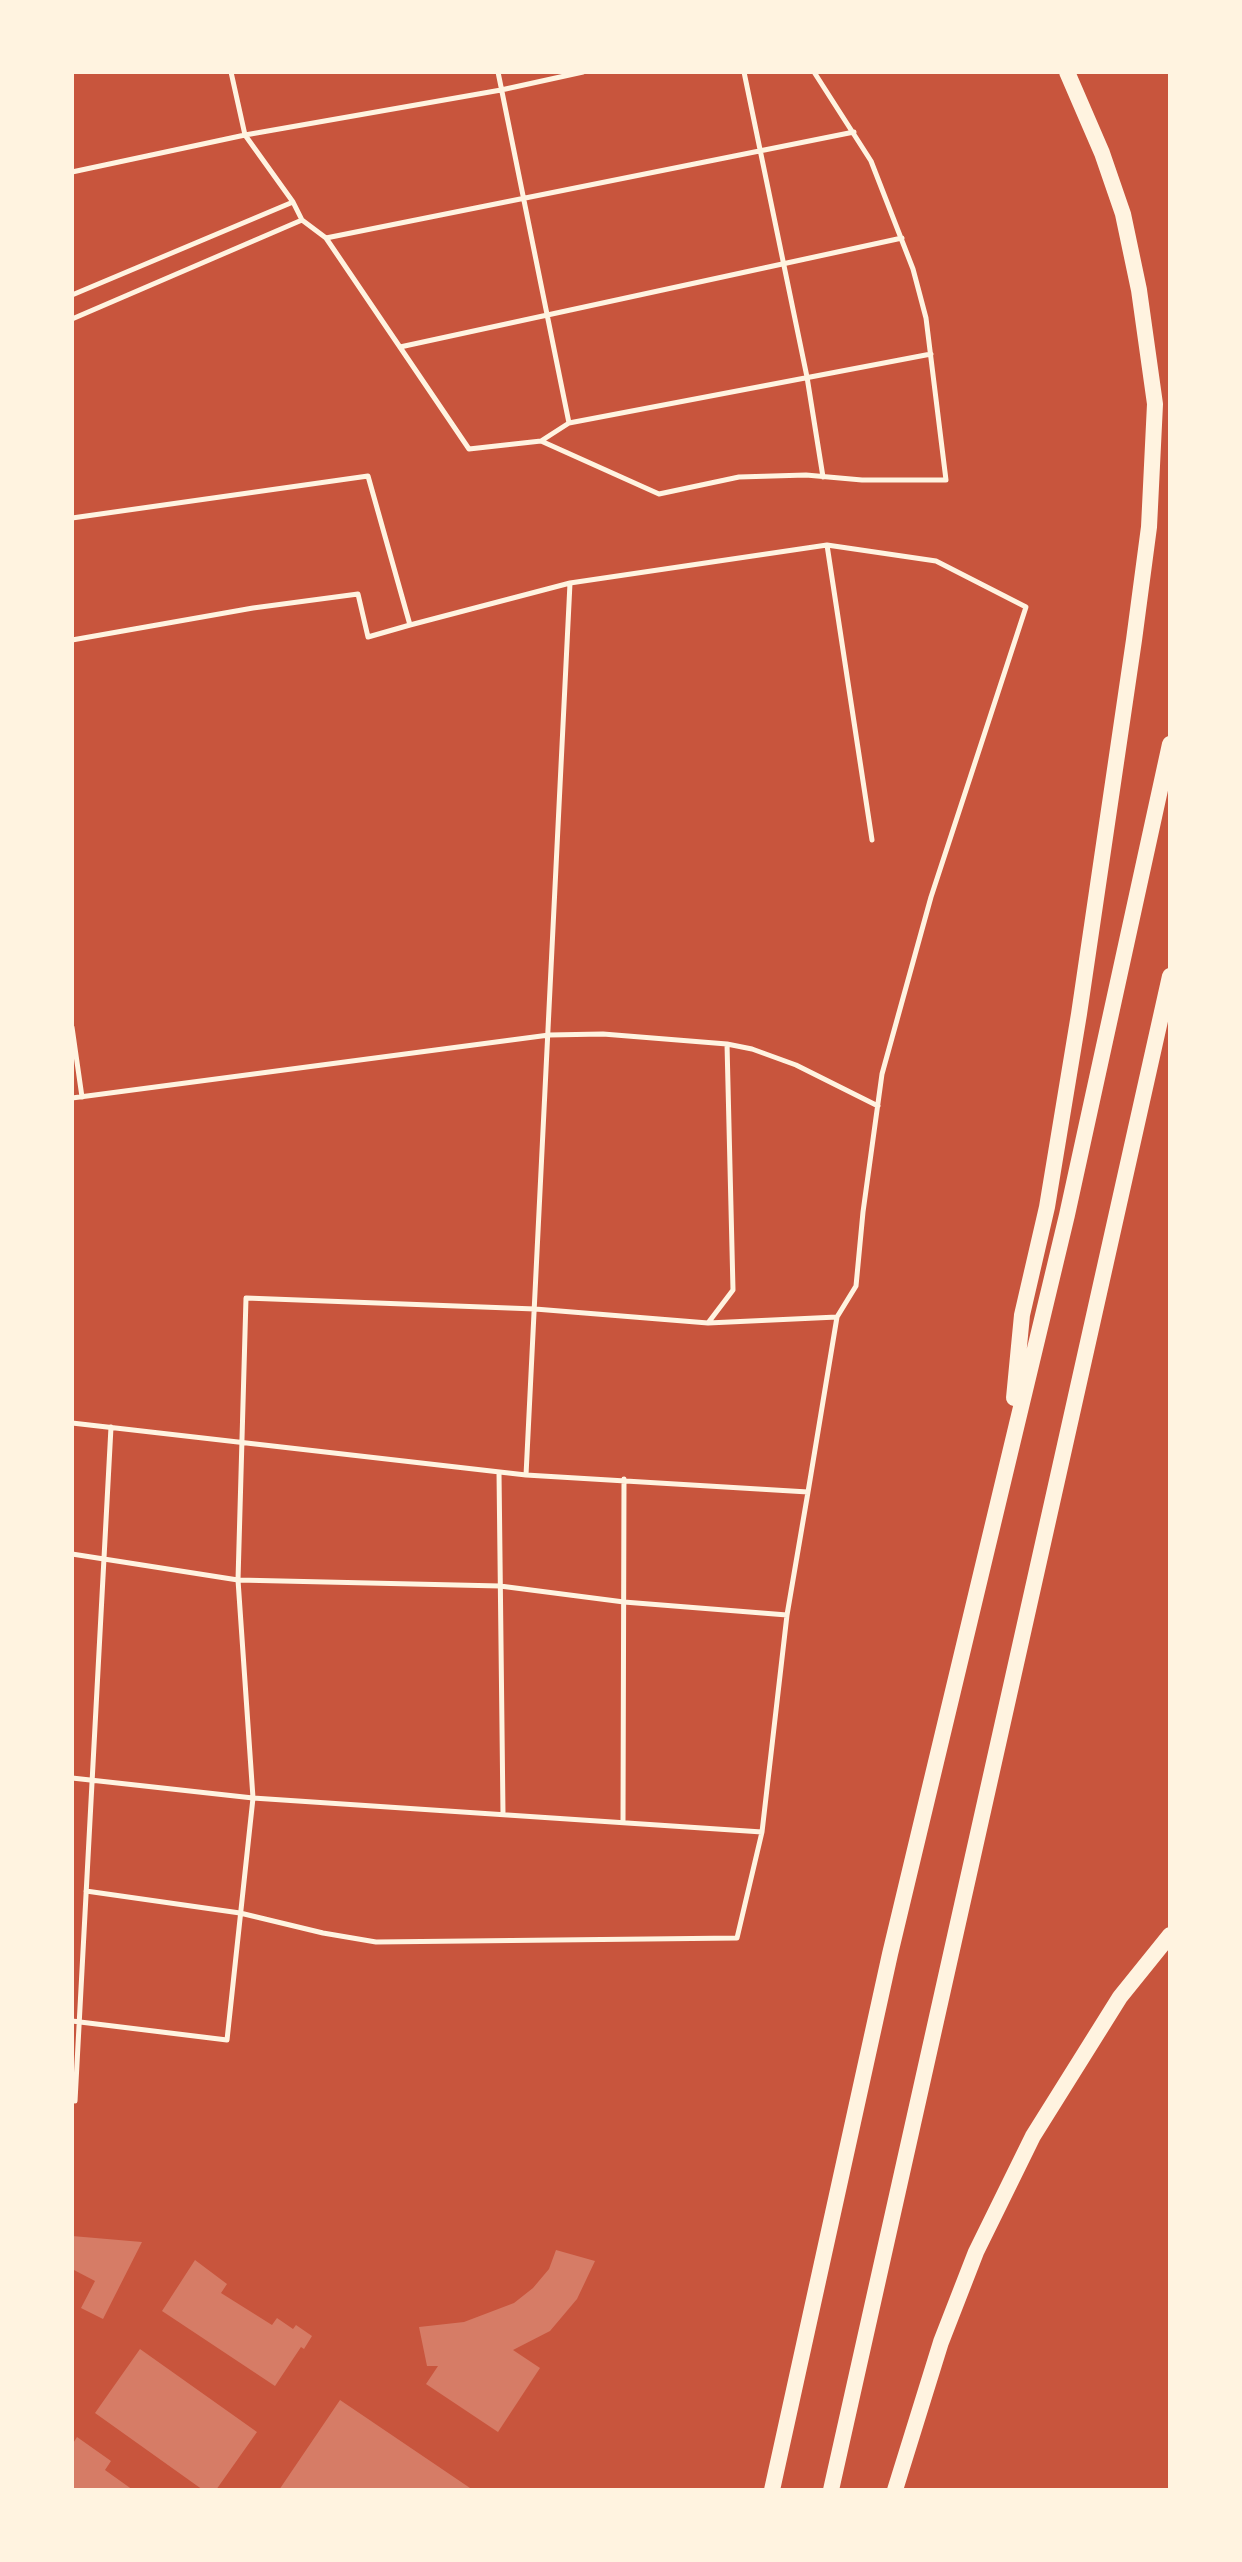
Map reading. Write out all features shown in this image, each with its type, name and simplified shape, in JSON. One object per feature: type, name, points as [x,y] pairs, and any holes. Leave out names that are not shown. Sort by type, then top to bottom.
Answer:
[{"type":"highway","points":[[1008,1463],[1022,1315],[1047,1207],[1134,640],[1149,527],[1155,404],[1139,290],[1123,214],[1102,153],[1067,72]]},
{"type":"highway","points":[[772,2490],[890,1954],[1008,1463],[1113,1009],[1170,744]]},
{"type":"highway","points":[[831,2490],[1170,976]]},
{"type":"highway","points":[[895,2490],[946,2329],[976,2252],[1033,2136],[1120,1997],[1170,1935]]},
{"type":"lane","points":[[231,72],[245,135],[293,202],[302,220],[326,238],[469,449],[541,441],[569,423],[931,354]]},
{"type":"lane","points":[[498,72],[569,423]]},
{"type":"lane","points":[[72,172],[245,135],[501,90],[583,72]]},
{"type":"lane","points":[[744,72],[807,377],[823,477]]},
{"type":"lane","points":[[541,441],[659,494],[739,477],[946,480],[926,318],[902,238],[871,161],[814,72]]},
{"type":"lane","points":[[326,238],[854,132]]},
{"type":"lane","points":[[72,295],[293,202]]},
{"type":"lane","points":[[72,319],[302,220]]},
{"type":"lane","points":[[400,347],[902,238]]},
{"type":"lane","points":[[72,518],[368,476],[410,625]]},
{"type":"lane","points":[[72,640],[253,608],[358,594],[368,637],[570,583],[827,545],[936,561],[1026,607],[931,897],[882,1074],[856,1286],[837,1317],[787,1615],[762,1832],[737,1938],[376,1942],[240,1913],[86,1891]]},
{"type":"lane","points":[[827,545],[872,840]]},
{"type":"lane","points":[[526,1475],[570,583]]},
{"type":"lane","points":[[72,1027],[82,1097]]},
{"type":"lane","points":[[72,1098],[549,1035],[603,1034],[727,1044],[752,1049],[796,1065],[878,1106]]},
{"type":"lane","points":[[708,1323],[733,1290],[727,1044]]},
{"type":"lane","points":[[76,2022],[227,2040],[253,1798],[238,1580],[246,1298],[535,1309],[708,1323],[837,1317]]},
{"type":"lane","points":[[72,1423],[526,1475],[808,1492]]},
{"type":"lane","points":[[75,2101],[76,2022],[111,1427]]},
{"type":"lane","points":[[499,1472],[503,1814]]},
{"type":"lane","points":[[623,1821],[624,1479]]},
{"type":"lane","points":[[72,1554],[238,1580],[500,1586],[624,1602],[787,1615]]},
{"type":"lane","points":[[72,1778],[253,1798],[762,1832]]},
{"type":"building","points":[[72,2236],[142,2242],[103,2319],[81,2308],[95,2281],[72,2269]]},
{"type":"building","points":[[556,2250],[595,2261],[577,2299],[550,2331],[513,2350],[540,2368],[498,2432],[426,2384],[438,2366],[427,2366],[419,2327],[464,2322],[514,2303],[533,2288],[549,2269]]},
{"type":"building","points":[[195,2260],[227,2284],[221,2293],[272,2325],[277,2318],[293,2329],[296,2325],[312,2336],[275,2386],[162,2311]]},
{"type":"building","points":[[140,2349],[257,2432],[216,2490],[203,2490],[95,2413]]},
{"type":"building","points":[[340,2400],[473,2490],[279,2490]]},
{"type":"building","points":[[77,2437],[111,2461],[105,2470],[133,2490],[72,2490],[72,2445]]}]
